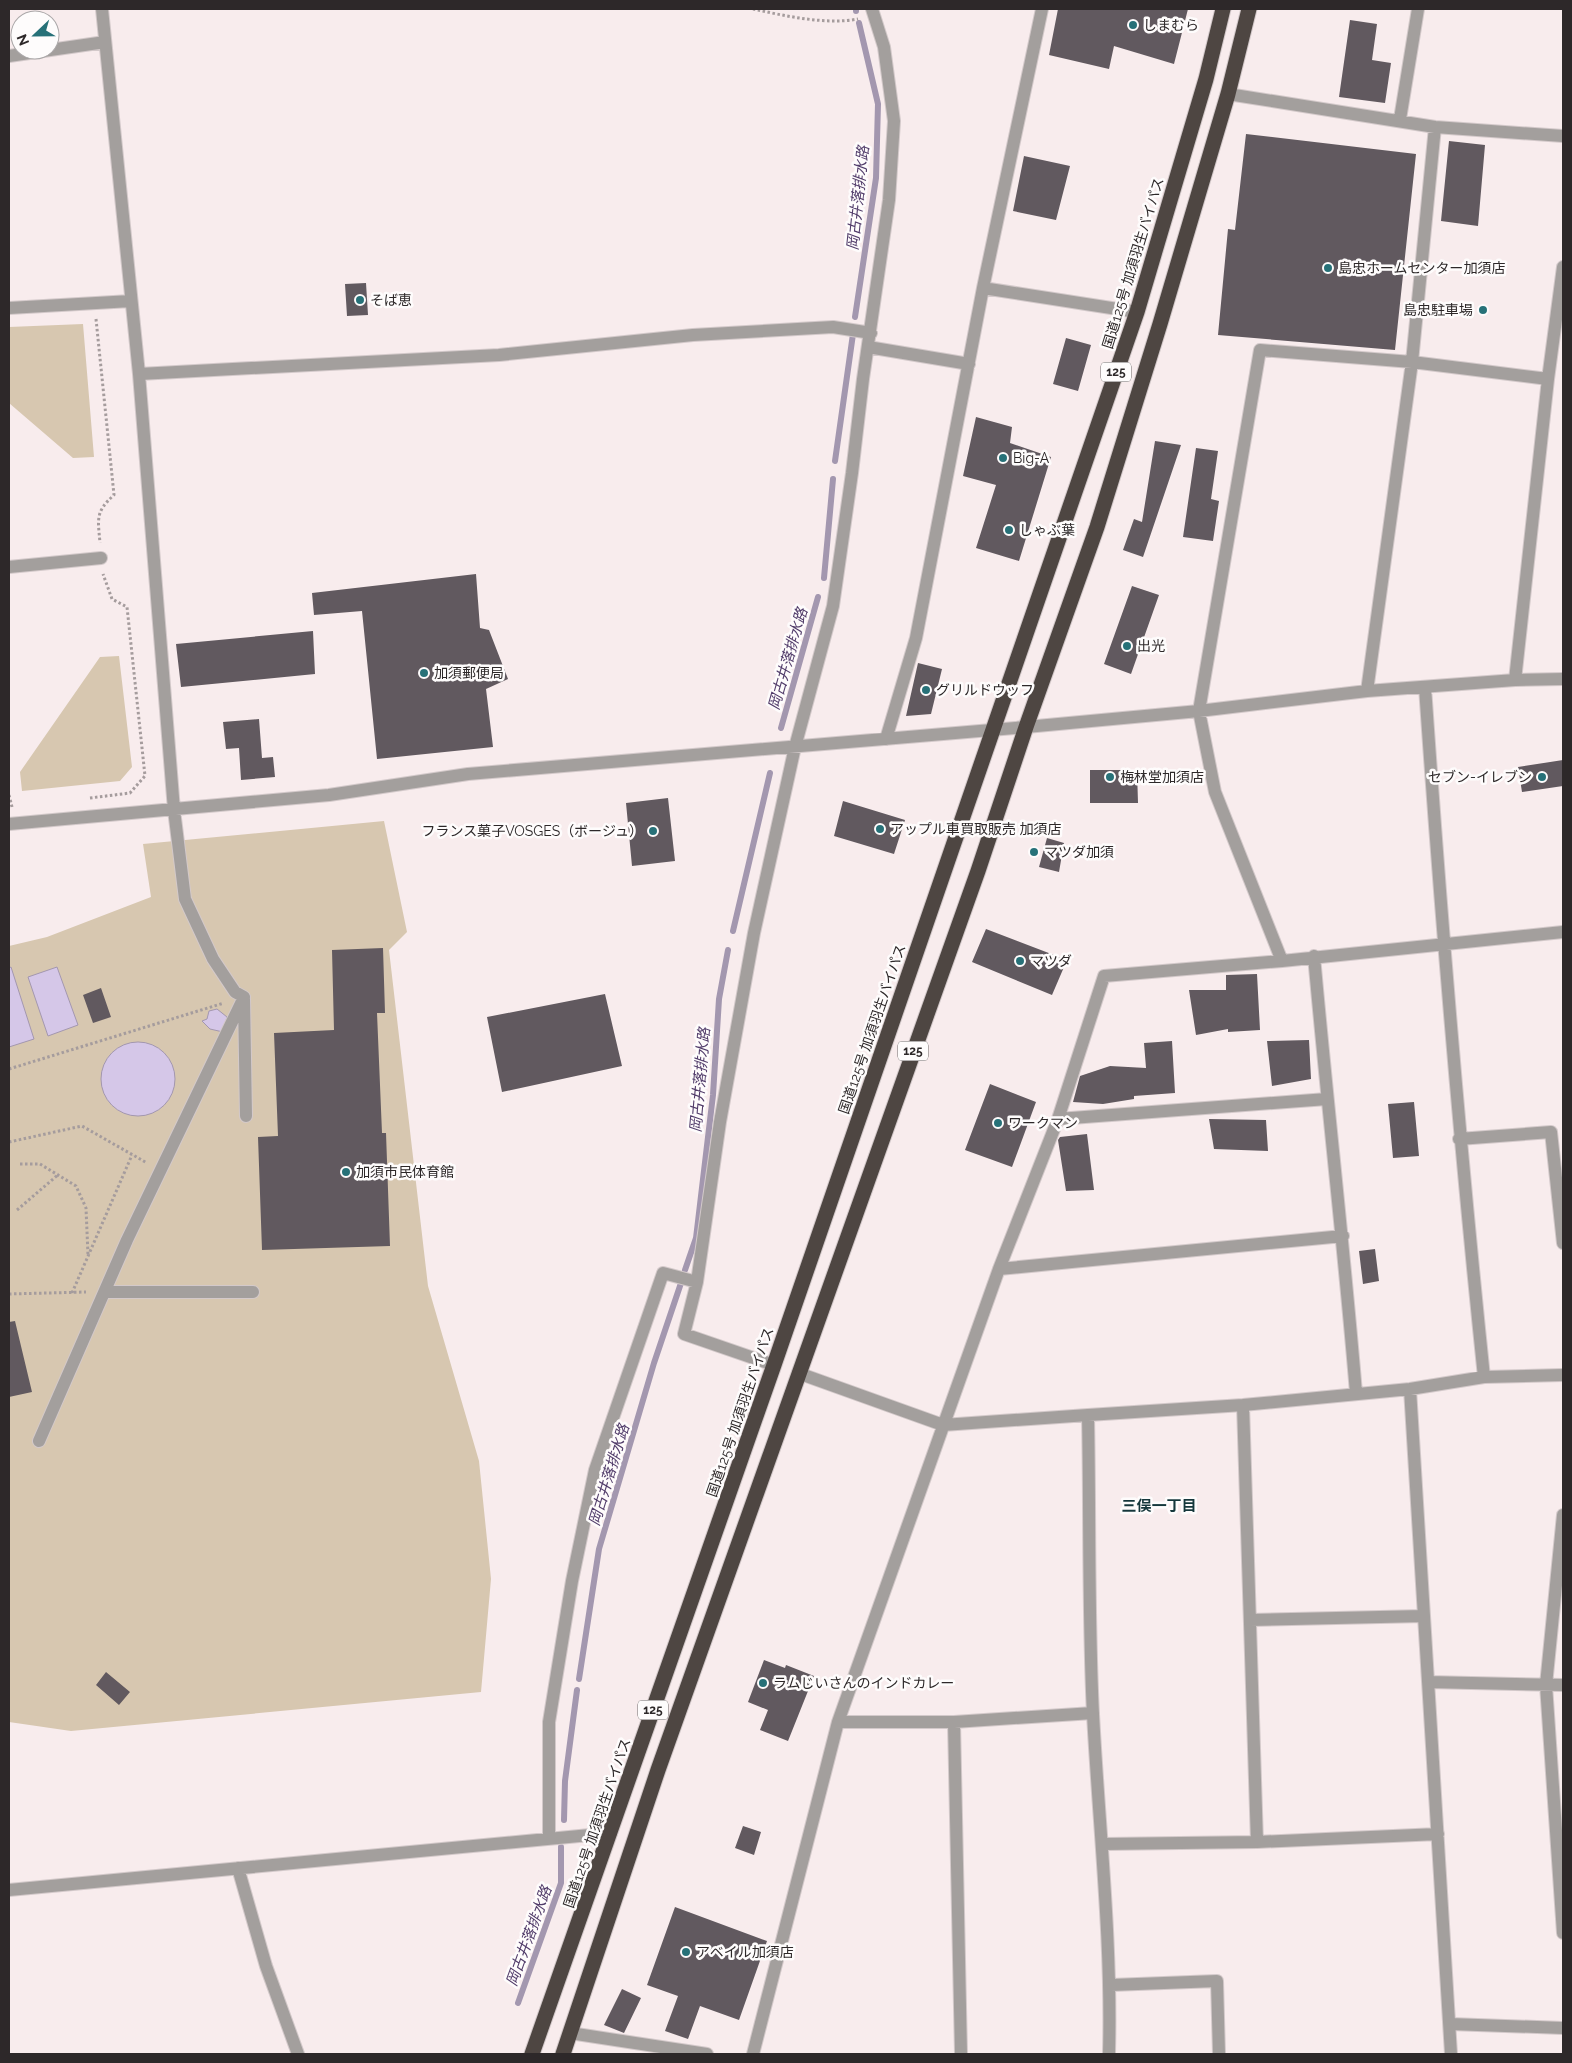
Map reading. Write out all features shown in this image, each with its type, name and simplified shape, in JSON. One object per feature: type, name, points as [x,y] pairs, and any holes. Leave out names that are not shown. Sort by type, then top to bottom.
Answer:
[{"type":"highway","name":"国道125号 加須羽生バイパス","points":[[532,2054],[774,1364],[1137,312],[1206,79],[1223,9]]},
{"type":"highway","name":"125","points":[[563,2054],[658,1770],[978,871],[1097,527],[1160,324],[1228,94],[1249,9]]},
{"type":"street","points":[[102,9],[138,374],[174,810],[185,899],[213,959],[235,992],[244,997]]},
{"type":"street","points":[[774,1364],[684,1334],[685,1279],[720,1122],[790,747],[833,606],[868,347],[865,332],[889,200],[894,120],[884,47],[872,9]]},
{"type":"street","points":[[886,739],[916,638],[983,288],[1042,9]]},
{"type":"street","points":[[1400,120],[1418,9]]},
{"type":"street","points":[[9,56],[105,42]]},
{"type":"street","points":[[1228,94],[1435,127],[1563,136]]},
{"type":"street","points":[[1367,691],[1412,362],[1435,127]]},
{"type":"street","points":[[1515,680],[1548,379],[1563,267]]},
{"type":"street","points":[[983,288],[1137,312]]},
{"type":"street","points":[[9,308],[131,301]]},
{"type":"street","points":[[138,374],[499,355],[693,336],[833,327],[865,332]]},
{"type":"street","points":[[868,347],[969,364]]},
{"type":"street","points":[[1282,961],[1215,792],[1199,711],[1260,350],[1412,362],[1548,379]]},
{"type":"street","points":[[9,567],[101,558]]},
{"type":"street","points":[[9,824],[329,795],[468,774],[1026,728],[1199,711],[1367,691],[1515,680],[1563,679]]},
{"type":"street","points":[[1426,687],[1443,943],[1459,1139],[1484,1377]]},
{"type":"street","points":[[753,2054],[838,1722],[999,1269],[1058,1120],[1104,976],[1282,961],[1314,956],[1563,932]]},
{"type":"street","points":[[1314,956],[1327,1099],[1343,1236],[1356,1393]]},
{"type":"street","points":[[244,997],[246,1116]]},
{"type":"street","points":[[38,1441],[160,1171],[244,997]]},
{"type":"street","points":[[1058,1120],[1327,1099]]},
{"type":"street","points":[[1459,1139],[1551,1132],[1563,1243]]},
{"type":"street","points":[[999,1269],[1343,1236]]},
{"type":"street","points":[[558,1837],[549,1722],[572,1581],[595,1470],[663,1273],[685,1279]]},
{"type":"street","points":[[104,1292],[253,1292]]},
{"type":"street","points":[[798,1373],[943,1425],[1243,1406],[1410,1389],[1484,1377],[1563,1375]]},
{"type":"street","points":[[1410,1389],[1451,2054]]},
{"type":"street","points":[[1243,1406],[1257,1842]]},
{"type":"street","points":[[1088,1415],[1093,1714],[1111,1985],[1109,2054]]},
{"type":"street","points":[[1563,1514],[1546,1685],[1563,1933]]},
{"type":"street","points":[[1250,1620],[1424,1616]]},
{"type":"street","points":[[1428,1682],[1563,1685]]},
{"type":"street","points":[[838,1722],[954,1722],[1093,1714]]},
{"type":"street","points":[[954,1722],[961,2054]]},
{"type":"street","points":[[9,1890],[611,1833]]},
{"type":"street","points":[[1103,1844],[1257,1842],[1438,1834]]},
{"type":"street","points":[[238,1868],[266,1966],[298,2054]]},
{"type":"street","points":[[1111,1985],[1217,1981],[1219,2054]]},
{"type":"street","points":[[1450,2024],[1563,2028]]},
{"type":"street","points":[[570,2033],[707,2054]]},
{"type":"path","points":[[753,9],[788,16],[853,20]]},
{"type":"path","points":[[81,799],[130,793],[145,776],[127,608],[112,599],[103,579],[98,521],[102,506],[114,495],[94,303]]},
{"type":"path","points":[[9,795],[13,808]]},
{"type":"path","points":[[9,1069],[244,997]]},
{"type":"path","points":[[9,1142],[82,1126],[160,1171]]},
{"type":"path","points":[[72,1293],[132,1155]]},
{"type":"path","points":[[20,1164],[40,1164],[76,1186],[86,1208],[88,1258]]},
{"type":"path","points":[[17,1210],[59,1174]]},
{"type":"path","points":[[9,1294],[104,1292]]},
{"type":"shaded area","points":[[83,324],[94,457],[73,458],[9,403],[9,327]]},
{"type":"shaded area","points":[[119,656],[132,767],[120,781],[22,791],[20,772],[100,657]]},
{"type":"shaded area","points":[[384,821],[407,932],[389,950],[428,1286],[479,1461],[491,1579],[481,1692],[71,1731],[9,1722],[9,946],[47,937],[151,897],[143,844]]},
{"type":"shaded area","points":[[11,967],[34,1039],[9,1047],[9,968]]},
{"type":"shaded area","points":[[57,967],[78,1025],[48,1036],[28,977]]},
{"type":"shaded area","points":[[217,1009],[227,1017],[223,1032],[210,1029],[202,1021],[207,1019],[209,1011]]},
{"type":"shaded area","points":[[138,1042],[159,1048],[169,1058],[175,1079],[169,1100],[159,1110],[138,1116],[117,1110],[107,1100],[101,1079],[107,1058],[117,1048]]},
{"type":"building","points":[[1058,9],[1188,9],[1174,64],[1114,46],[1109,69],[1049,55]]},
{"type":"building","points":[[1350,20],[1377,24],[1372,60],[1391,63],[1385,103],[1339,97]]},
{"type":"building","points":[[1246,134],[1416,154],[1395,350],[1218,335],[1228,229],[1235,230]]},
{"type":"building","points":[[1449,141],[1485,145],[1478,226],[1441,221]]},
{"type":"building","points":[[1024,156],[1070,166],[1056,220],[1013,211]]},
{"type":"building","points":[[366,283],[368,315],[347,316],[345,284]]},
{"type":"building","points":[[1066,338],[1091,345],[1078,391],[1053,384]]},
{"type":"building","points":[[976,417],[1012,427],[1010,443],[1051,457],[1019,561],[976,548],[996,485],[963,476]]},
{"type":"building","points":[[1155,441],[1181,445],[1143,557],[1123,550],[1134,519],[1142,522]]},
{"type":"building","points":[[1196,448],[1218,451],[1211,499],[1219,501],[1213,541],[1183,537]]},
{"type":"building","points":[[476,574],[480,628],[489,630],[508,679],[486,689],[493,747],[377,759],[362,611],[314,615],[312,593]]},
{"type":"building","points":[[1132,586],[1159,595],[1131,674],[1104,664]]},
{"type":"building","points":[[313,631],[315,674],[181,687],[176,644]]},
{"type":"building","points":[[918,663],[942,669],[931,714],[906,716]]},
{"type":"building","points":[[259,719],[262,758],[273,757],[275,777],[241,780],[239,748],[226,749],[223,722]]},
{"type":"building","name":"セブン-イレブン","points":[[1563,760],[1563,786],[1522,792],[1518,767]]},
{"type":"building","points":[[1090,770],[1137,770],[1138,803],[1090,803]]},
{"type":"building","points":[[668,798],[675,861],[632,866],[626,803]]},
{"type":"building","points":[[843,801],[905,820],[894,854],[834,836]]},
{"type":"building","points":[[1047,838],[1064,843],[1059,872],[1039,867]]},
{"type":"building","name":"マツダ","points":[[986,929],[1067,960],[1052,995],[972,962]]},
{"type":"building","points":[[383,948],[385,1013],[377,1013],[382,1133],[386,1133],[390,1246],[262,1250],[258,1137],[278,1136],[274,1033],[334,1030],[332,950]]},
{"type":"building","points":[[1257,974],[1260,1030],[1228,1032],[1228,1029],[1196,1035],[1189,990],[1226,990],[1226,975]]},
{"type":"building","points":[[101,988],[111,1017],[93,1023],[83,995]]},
{"type":"building","points":[[605,994],[622,1066],[502,1092],[487,1017]]},
{"type":"building","points":[[1309,1040],[1311,1079],[1272,1086],[1267,1041]]},
{"type":"building","points":[[1172,1041],[1175,1093],[1134,1096],[1134,1099],[1103,1104],[1073,1102],[1080,1076],[1110,1066],[1146,1068],[1144,1043]]},
{"type":"building","points":[[990,1084],[1036,1102],[1012,1167],[965,1150]]},
{"type":"building","points":[[1414,1102],[1419,1156],[1393,1158],[1388,1104]]},
{"type":"building","points":[[1209,1119],[1266,1120],[1268,1151],[1214,1149]]},
{"type":"building","points":[[1087,1134],[1094,1190],[1066,1191],[1058,1140],[1060,1137]]},
{"type":"building","points":[[1375,1249],[1379,1281],[1363,1284],[1359,1251]]},
{"type":"building","points":[[15,1321],[32,1392],[9,1397],[9,1322]]},
{"type":"building","points":[[764,1660],[785,1668],[786,1665],[814,1676],[788,1741],[760,1730],[768,1710],[748,1702]]},
{"type":"building","points":[[106,1672],[130,1692],[119,1705],[96,1685]]},
{"type":"building","points":[[743,1826],[761,1832],[754,1855],[735,1848]]},
{"type":"building","points":[[675,1907],[767,1941],[739,2020],[700,2006],[688,2039],[665,2031],[678,1996],[647,1985]]},
{"type":"building","points":[[622,1989],[641,1998],[624,2033],[604,2025]]},
{"type":"waterway","name":"岡古井落排水路","points":[[855,317],[876,178],[878,104],[859,23]]},
{"type":"waterway","name":"岡古井落排水路","points":[[835,461],[853,334]]},
{"type":"waterway","name":"岡古井落排水路","points":[[824,578],[833,479]]},
{"type":"waterway","name":"岡古井落排水路","points":[[781,728],[818,597]]},
{"type":"waterway","name":"岡古井落排水路","points":[[733,931],[770,773]]},
{"type":"waterway","name":"岡古井落排水路","points":[[685,1270],[696,1238],[713,1095],[719,999],[728,950]]},
{"type":"waterway","name":"岡古井落排水路","points":[[579,1679],[599,1549],[654,1363],[681,1283]]},
{"type":"waterway","name":"岡古井落排水路","points":[[564,1820],[565,1781],[577,1690]]},
{"type":"waterway","name":"岡古井落排水路","points":[[518,2003],[561,1883],[561,1847]]},
{"type":"place","name":"しまむら","points":[[1133,25]]},
{"type":"place","name":"島忠ホームセンター加須店","points":[[1328,268]]},
{"type":"place","name":"そば恵","points":[[360,300]]},
{"type":"place","name":"島忠駐車場","points":[[1483,310]]},
{"type":"place","name":"Big-A","points":[[1003,458]]},
{"type":"place","name":"しゃぶ葉","points":[[1009,530]]},
{"type":"place","name":"出光","points":[[1127,646]]},
{"type":"place","name":"加須郵便局","points":[[424,673]]},
{"type":"place","name":"グリルドウッフ","points":[[926,690]]},
{"type":"place","name":"梅林堂加須店","points":[[1110,777]]},
{"type":"place","name":"セブン-イレブン","points":[[1542,777]]},
{"type":"place","name":"アップル車買取販売 加須店","points":[[880,829]]},
{"type":"place","name":"フランス菓子VOSGES（ボージュ）","points":[[653,831]]},
{"type":"place","name":"マツダ加須","points":[[1034,852]]},
{"type":"place","name":"マツダ","points":[[1020,961]]},
{"type":"place","name":"ワークマン","points":[[998,1123]]},
{"type":"place","name":"加須市民体育館","points":[[346,1172]]},
{"type":"place","name":"ラムじいさんのインドカレー","points":[[763,1683]]},
{"type":"place","name":"アベイル加須店","points":[[686,1952]]},
{"type":"district","name":"三俣一丁目","points":[[1159,1506]]}]
